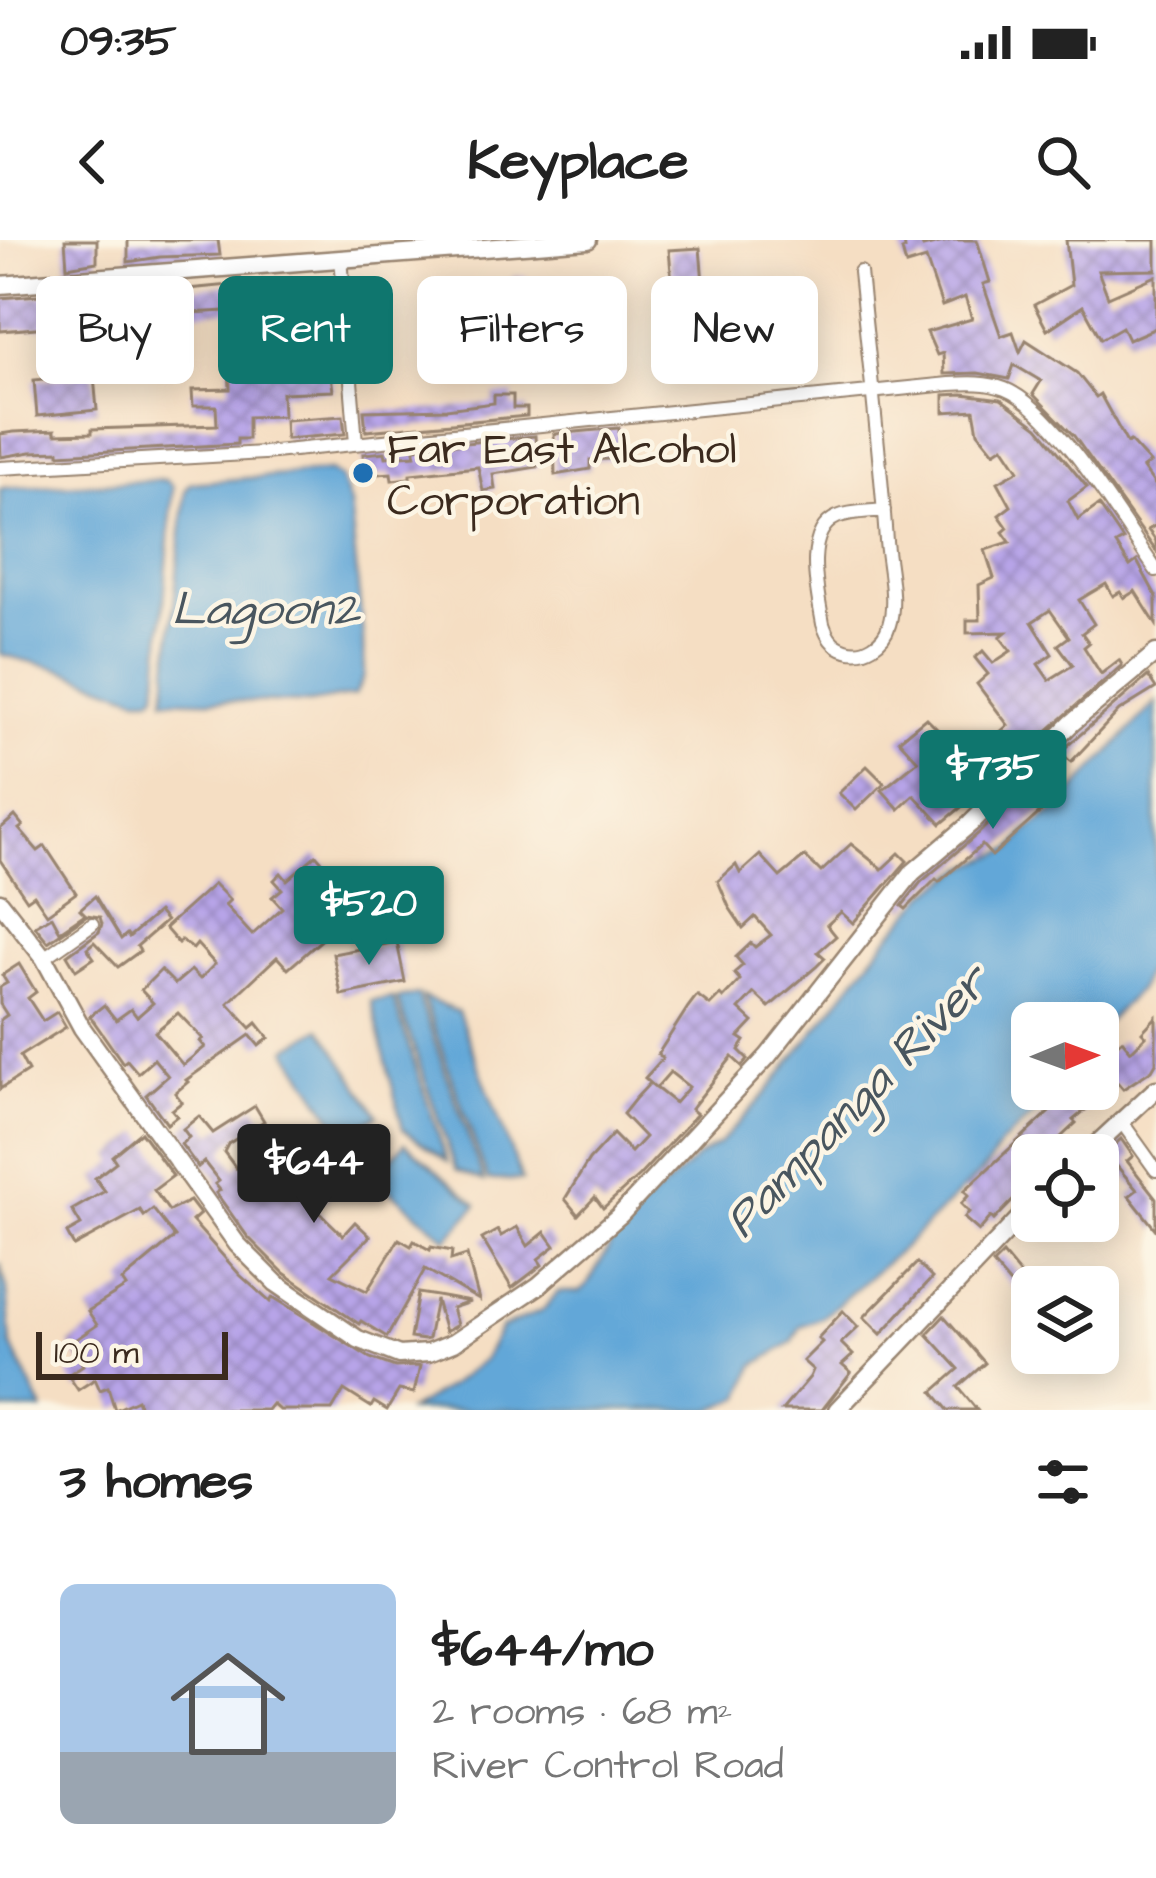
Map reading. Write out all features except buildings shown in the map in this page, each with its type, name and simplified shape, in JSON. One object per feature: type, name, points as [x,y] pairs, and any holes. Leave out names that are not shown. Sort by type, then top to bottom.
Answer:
[{"type":"street","points":[[0,285],[583,240]]},
{"type":"street","points":[[341,257],[356,443]]},
{"type":"street","points":[[860,272],[884,510],[890,624],[877,644],[854,652],[843,650],[827,636],[823,624],[818,538],[841,515],[884,510]]},
{"type":"street","points":[[0,468],[216,457],[966,383],[994,386],[1019,397],[1060,435],[1156,570]]},
{"type":"street","points":[[0,902],[44,958],[82,1028],[237,1244],[276,1283],[358,1340],[399,1354],[428,1353],[538,1286],[620,1215],[768,1056],[912,873],[970,824],[1072,723],[1156,653]]},
{"type":"street","points":[[44,958],[92,924]]},
{"type":"street","points":[[1107,1134],[1156,1089]]},
{"type":"street","points":[[1120,1121],[1156,1170]]},
{"type":"street","points":[[837,1410],[1011,1227]]},
{"type":"water","name":"Lagoon2","points":[[330,471],[340,478],[350,504],[363,637],[364,676],[355,695],[310,703],[165,699],[185,491],[191,483]]},
{"type":"water","points":[[166,480],[173,487],[157,692],[152,697],[137,697],[0,654],[0,488]]},
{"type":"water","name":"Pampanga River","points":[[1156,702],[1156,958],[1139,989],[1119,1009],[1119,1002],[1011,1002],[1011,1110],[1036,1113],[904,1247],[822,1318],[801,1326],[792,1342],[754,1366],[742,1397],[711,1410],[409,1410],[484,1359],[501,1328],[542,1311],[558,1292],[579,1292],[586,1287],[634,1214],[719,1144],[767,1092],[927,894],[965,868],[1012,849],[1057,809]]},
{"type":"water","points":[[418,995],[484,1181],[456,1170],[397,998]]},
{"type":"water","points":[[423,997],[458,1012],[522,1180],[488,1180]]},
{"type":"water","points":[[393,998],[447,1161],[403,1129],[371,1001]]},
{"type":"water","points":[[321,1028],[378,1115],[344,1136],[287,1049]]},
{"type":"water","points":[[405,1143],[477,1205],[447,1239],[374,1177]]},
{"type":"water","points":[[0,1263],[11,1344],[43,1410],[0,1410]]},
{"type":"place","name":"Far East Alcohol Corporation","points":[[363,473]]}]
